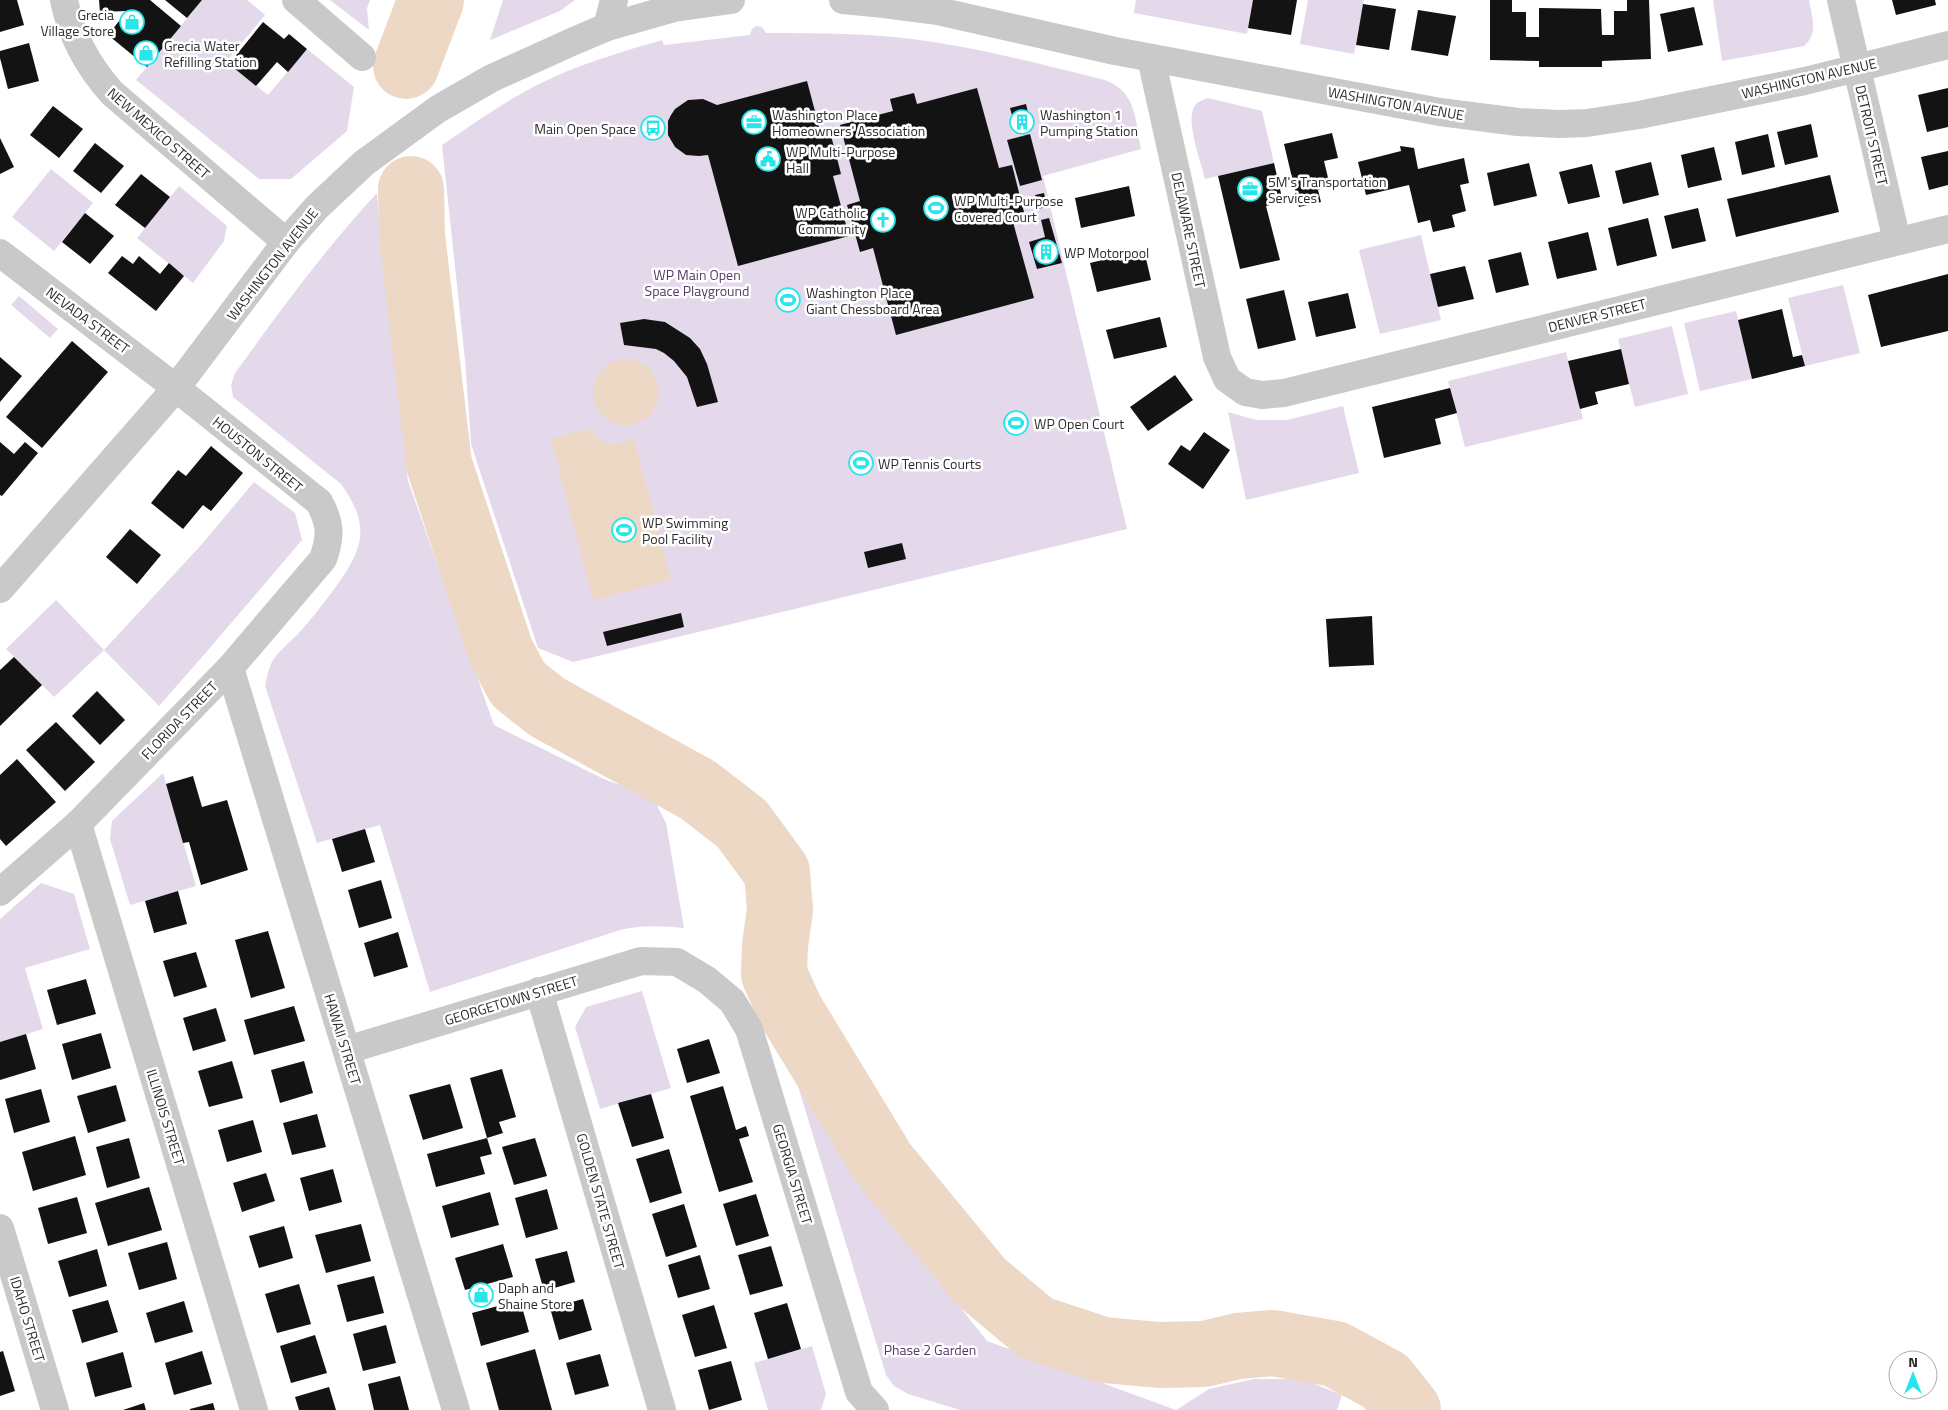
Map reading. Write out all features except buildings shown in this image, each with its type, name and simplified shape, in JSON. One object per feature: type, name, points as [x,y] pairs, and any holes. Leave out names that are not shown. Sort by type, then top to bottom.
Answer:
[{"type":"street","name":"NEW MEXICO STREET","points":[[64,0],[74,35],[83,56],[97,77],[112,93],[286,242]]},
{"type":"street","points":[[296,0],[362,57]]},
{"type":"street","points":[[607,28],[614,0]]},
{"type":"street","name":"WASHINGTON AVENUE","points":[[0,589],[176,388],[286,242],[317,207],[364,162],[438,108],[492,78],[607,28],[674,8],[732,0]]},
{"type":"street","name":"WASHINGTON AVENUE","points":[[843,0],[938,12],[1151,58],[1457,114],[1518,122],[1559,124],[1614,120],[1805,81],[1948,45]]},
{"type":"street","name":"DETROIT STREET","points":[[1841,0],[1897,241]]},
{"type":"street","name":"DELAWARE STREET","points":[[1151,58],[1217,356],[1227,379],[1245,392]]},
{"type":"street","name":"DENVER STREET","points":[[1245,392],[1262,395],[1284,393],[1948,229]]},
{"type":"street","name":"NEVADA STREET","points":[[0,253],[176,388]]},
{"type":"street","name":"HOUSTON STREET","points":[[176,388],[319,502],[326,514],[329,528]]},
{"type":"street","name":"FLORIDA STREET","points":[[0,892],[78,824],[230,668],[323,558],[329,541],[329,528]]},
{"type":"street","name":"HAWAII STREET","points":[[230,668],[456,1410]]},
{"type":"street","name":"ILLINOIS STREET","points":[[78,824],[254,1410]]},
{"type":"street","name":"GEORGETOWN STREET","points":[[347,1050],[641,961],[676,962]]},
{"type":"street","name":"GEORGIA STREET","points":[[676,962],[707,980],[732,1001],[749,1029],[859,1392],[875,1410]]},
{"type":"street","name":"GOLDEN STATE STREET","points":[[539,991],[662,1410]]},
{"type":"street","name":"IDAHO STREET","points":[[0,1228],[55,1410]]},
{"type":"green space","points":[[202,0],[247,0],[265,15],[226,62],[268,95],[307,49],[354,87],[347,131],[291,179],[259,179],[136,80]]},
{"type":"green space","points":[[330,0],[370,0],[367,8],[369,30]]},
{"type":"green space","points":[[503,0],[575,0],[560,11],[490,40]]},
{"type":"green space","points":[[1136,0],[1253,0],[1247,34],[1134,13]]},
{"type":"green space","points":[[1308,0],[1364,0],[1354,54],[1300,44]]},
{"type":"green space","points":[[1713,0],[1809,0],[1813,19],[1812,36],[1804,46],[1722,61]]},
{"type":"green space","name":"WP Main Open Space Playground","points":[[756,26],[762,27],[766,33],[871,35],[912,39],[976,50],[1105,80],[1115,85],[1129,99],[1133,108],[1141,149],[1043,176],[1127,529],[573,662],[538,648],[471,444],[465,360],[442,145],[519,95],[553,77],[589,63],[662,40],[664,45],[750,35],[752,29]]},
{"type":"green space","points":[[1208,98],[1262,111],[1274,163],[1205,179],[1193,134],[1192,116],[1196,105]]},
{"type":"green space","points":[[51,169],[93,203],[54,251],[12,217]]},
{"type":"green space","points":[[179,186],[227,226],[224,241],[193,283],[137,238]]},
{"type":"green space","points":[[377,193],[408,481],[494,725],[606,780],[652,796],[666,823],[684,928],[652,926],[620,930],[430,992],[380,825],[317,843],[265,686],[273,660],[317,612],[345,574],[352,561],[358,549],[360,537],[357,512],[341,484],[233,397],[231,385],[235,373],[286,304],[339,236]]},
{"type":"green space","points":[[1421,235],[1441,320],[1380,334],[1359,250]]},
{"type":"green space","points":[[1843,285],[1860,353],[1805,366],[1788,298]]},
{"type":"green space","points":[[19,296],[58,329],[50,338],[11,305]]},
{"type":"green space","points":[[1736,311],[1752,379],[1700,391],[1684,323]]},
{"type":"green space","points":[[1672,326],[1688,394],[1635,407],[1618,339]]},
{"type":"green space","points":[[1566,352],[1583,419],[1465,447],[1448,381]]},
{"type":"green space","points":[[1343,406],[1359,473],[1246,500],[1228,412],[1256,420],[1287,420]]},
{"type":"green space","points":[[254,482],[295,513],[302,540],[159,706],[104,650],[202,544]]},
{"type":"green space","points":[[56,600],[104,650],[54,697],[6,649]]},
{"type":"green space","points":[[163,773],[196,886],[130,905],[110,839],[112,821]]},
{"type":"green space","points":[[41,883],[74,894],[90,949],[25,968],[43,1029],[0,1042],[0,919]]},
{"type":"green space","points":[[642,991],[671,1088],[600,1109],[575,1027],[586,1007]]},
{"type":"green space","name":"Phase 2 Garden","points":[[772,1001],[876,1201],[987,1341],[1176,1410],[960,1410],[908,1394],[894,1386],[886,1375]]},
{"type":"green space","points":[[812,1346],[826,1394],[821,1410],[768,1410],[754,1363]]},
{"type":"green space","points":[[1254,1379],[1302,1379],[1342,1395],[1337,1410],[1176,1410],[1209,1389]]},
{"type":"shaded area","points":[[619,359],[633,359],[645,364],[654,373],[659,385],[657,405],[650,416],[633,425],[619,425],[607,420],[598,411],[593,399],[593,385],[598,373],[607,364]]},
{"type":"shaded area","points":[[589,429],[598,438],[611,445],[634,439],[671,580],[593,600],[551,439]]},
{"type":"waterway","points":[[406,66],[431,0]]},
{"type":"waterway","points":[[411,189],[412,236],[439,464],[501,652],[518,684],[547,707],[698,790],[742,824],[777,872],[780,910],[775,945],[774,974],[790,1010],[883,1163],[981,1282],[1036,1328],[1103,1350],[1160,1355],[1204,1354],[1238,1346],[1273,1343],[1335,1354],[1385,1381],[1408,1410]]},
{"type":"place","name":"Grecia Village Store","points":[[132,22]]},
{"type":"place","name":"Grecia Water Refilling Station","points":[[146,53]]},
{"type":"place","name":"Washington Place Homeowners' Association","points":[[754,122]]},
{"type":"place","name":"Washington 1 Pumping Station","points":[[1022,122]]},
{"type":"place","name":"Main Open Space","points":[[653,128]]},
{"type":"place","name":"WP Multi-Purpose Hall","points":[[768,159]]},
{"type":"place","name":"5M's Transportation Services","points":[[1250,189]]},
{"type":"place","name":"WP Multi-Purpose Covered Court","points":[[936,208]]},
{"type":"place","name":"WP Catholic Community","points":[[883,220]]},
{"type":"place","name":"WP Motorpool","points":[[1046,252]]},
{"type":"place","name":"Washington Place Giant Chessboard Area","points":[[788,300]]},
{"type":"place","name":"WP Open Court","points":[[1016,423]]},
{"type":"place","name":"WP Tennis Courts","points":[[861,463]]},
{"type":"place","name":"WP Swimming Pool Facility","points":[[624,530]]},
{"type":"place","name":"Daph and Shaine Store","points":[[481,1295]]}]
